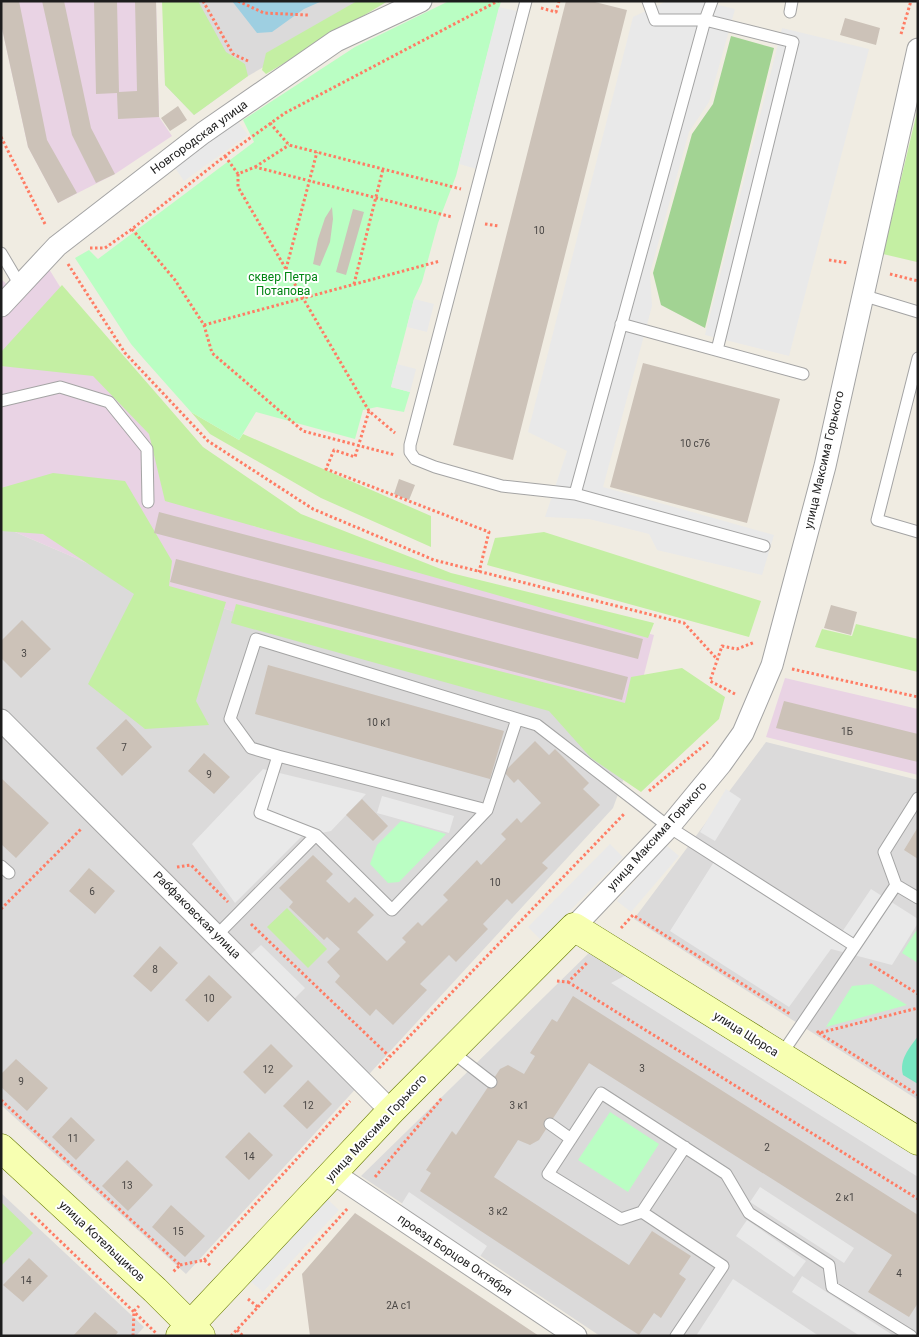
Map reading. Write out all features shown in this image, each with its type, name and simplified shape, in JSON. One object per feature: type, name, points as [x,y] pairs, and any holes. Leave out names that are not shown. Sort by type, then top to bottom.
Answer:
[{"type":"street","name":"Новгородская улица","points":[[1,306],[57,246],[203,133],[336,41],[421,1]]},
{"type":"street","name":"улица Максима Горького","points":[[190,1332],[391,1110],[574,927],[669,827],[743,734],[772,665],[825,466],[918,49]]},
{"type":"street","name":"Рабфаковская улица","points":[[1,720],[391,1110]]},
{"type":"street","name":"улица Щорса","points":[[574,927],[918,1141]]},
{"type":"street","name":"улица Котельщиков","points":[[1,1148],[155,1290],[190,1332]]},
{"type":"street","name":"проезд Борцов Октября","points":[[333,1173],[573,1335]]},
{"type":"lane","points":[[526,1],[410,445],[410,452],[415,459],[435,467],[502,486],[575,494],[764,546]]},
{"type":"lane","points":[[648,1],[655,20],[705,20],[793,42],[717,350]]},
{"type":"lane","points":[[575,494],[705,20],[712,1]]},
{"type":"lane","points":[[1,253],[20,285]]},
{"type":"lane","points":[[862,294],[918,312]]},
{"type":"lane","points":[[621,324],[803,374]]},
{"type":"lane","points":[[918,358],[877,520],[918,532]]},
{"type":"lane","points":[[1,401],[60,387],[109,402],[147,449],[148,502]]},
{"type":"lane","points":[[487,810],[251,748],[230,719],[256,639],[536,725],[669,827],[855,946]]},
{"type":"lane","points":[[278,756],[260,813],[316,835],[392,910],[487,810],[517,719]]},
{"type":"lane","points":[[918,798],[884,852],[896,884],[918,898]]},
{"type":"lane","points":[[217,935],[316,835]]},
{"type":"lane","points":[[781,1056],[896,884]]},
{"type":"lane","points":[[450,1050],[491,1082]]},
{"type":"lane","points":[[684,1147],[642,1212],[621,1219],[548,1174],[601,1092],[726,1174],[749,1213],[829,1265],[832,1287],[911,1336]]},
{"type":"lane","points":[[550,1124],[572,1139]]},
{"type":"lane","points":[[642,1212],[723,1266],[676,1336]]},
{"type":"path","points":[[203,1],[233,54],[248,61]]},
{"type":"path","points":[[238,1],[264,13],[308,15]]},
{"type":"path","points":[[84,249],[105,248],[225,156],[285,113],[498,1]]},
{"type":"path","points":[[270,123],[289,145],[476,193]]},
{"type":"path","points":[[238,174],[255,167],[289,145]]},
{"type":"path","points":[[286,269],[317,152]]},
{"type":"path","points":[[225,156],[238,174],[238,187],[370,411],[410,445]]},
{"type":"path","points":[[255,167],[468,221],[499,226]]},
{"type":"path","points":[[354,285],[383,169]]},
{"type":"path","points":[[132,229],[143,243]]},
{"type":"path","points":[[132,229],[175,280],[204,325],[212,353],[303,431],[415,459]]},
{"type":"path","points":[[204,325],[448,259],[458,261]]},
{"type":"path","points":[[828,260],[850,264]]},
{"type":"path","points":[[125,353],[208,441],[313,509],[434,560],[684,623],[716,659],[710,681],[741,698]]},
{"type":"path","points":[[370,411],[355,457],[334,450],[326,468],[489,532],[479,572]]},
{"type":"path","points":[[772,665],[822,674],[918,697]]},
{"type":"path","points":[[204,1260],[365,1084],[635,802],[711,739]]},
{"type":"path","points":[[568,982],[633,915],[918,1095]]},
{"type":"path","points":[[870,964],[918,994]]},
{"type":"path","points":[[549,980],[568,982],[918,1199]]},
{"type":"path","points":[[819,1032],[918,1008]]},
{"type":"path","points":[[258,1308],[444,1096]]},
{"type":"path","points":[[29,1211],[159,1336]]},
{"type":"path","points":[[237,1330],[243,1336]]},
{"type":"shaded area","points":[[1,1],[156,1],[159,117],[172,136],[115,174],[58,203],[28,147],[1,24]]},
{"type":"shaded area","points":[[163,1],[378,1],[248,76],[194,115],[165,85]]},
{"type":"shaded area","points":[[667,1],[702,1],[735,9],[709,102],[689,132],[650,273],[652,306],[603,487],[774,535],[762,575],[657,550],[649,534],[589,519],[545,517],[567,451],[528,432],[633,17]]},
{"type":"shaded area","points":[[499,7],[517,11],[477,169],[459,164]]},
{"type":"shaded area","points":[[782,28],[869,49],[789,356],[705,335]]},
{"type":"shaded area","points":[[237,120],[248,135],[184,181],[173,165]]},
{"type":"shaded area","points":[[49,269],[104,358],[253,526],[654,635],[631,726],[129,581],[1,526],[1,279],[23,299]]},
{"type":"shaded area","points":[[414,299],[434,304],[427,332],[407,327]]},
{"type":"shaded area","points":[[397,364],[416,369],[410,392],[391,387]]},
{"type":"shaded area","points":[[1,526],[129,581],[631,726],[632,756],[613,808],[186,1274],[1,1105]]},
{"type":"shaded area","points":[[785,678],[918,709],[918,775],[766,737]]},
{"type":"shaded area","points":[[766,742],[918,780],[918,1100],[634,919]]},
{"type":"shaded area","points":[[263,769],[366,794],[331,831],[301,837],[235,903],[192,844]]},
{"type":"shaded area","points":[[726,789],[741,799],[715,841],[700,832]]},
{"type":"shaded area","points":[[382,796],[454,816],[449,833],[377,813]]},
{"type":"shaded area","points":[[610,844],[623,857],[541,940],[528,927]]},
{"type":"shaded area","points":[[666,845],[679,856],[631,912],[617,901]]},
{"type":"shaded area","points":[[719,854],[842,932],[871,889],[918,919],[918,923],[892,965],[831,949],[789,1007],[670,931]]},
{"type":"shaded area","points":[[261,945],[305,988],[293,1000],[249,956]]},
{"type":"shaded area","points":[[594,948],[918,1157],[918,1336],[600,1336],[361,1176]]},
{"type":"shaded area","points":[[630,973],[918,1154],[918,1177],[611,983]]},
{"type":"shaded area","points":[[760,1187],[854,1248],[844,1263],[750,1202]]},
{"type":"shaded area","points":[[409,1192],[487,1246],[479,1258],[401,1205]]},
{"type":"shaded area","points":[[1,1193],[144,1327],[136,1336],[1,1336]]},
{"type":"shaded area","points":[[326,1198],[339,1210],[263,1292],[249,1280]]},
{"type":"shaded area","points":[[747,1220],[806,1261],[794,1277],[736,1236]]},
{"type":"shaded area","points":[[802,1276],[894,1336],[860,1336],[792,1292]]},
{"type":"shaded area","points":[[733,1279],[819,1336],[696,1336]]},
{"type":"green space","points":[[162,1],[198,1],[226,52],[245,64],[248,76],[194,115],[165,85]]},
{"type":"green space","points":[[357,1],[388,1],[266,74],[262,70],[266,53]]},
{"type":"green space","name":"сквер Петра Потапова","points":[[449,1],[501,1],[456,176],[438,223],[422,282],[414,299],[391,387],[410,392],[404,412],[377,407],[363,410],[355,439],[256,412],[239,440],[191,412],[131,344],[75,258],[89,250],[98,259],[254,142],[243,120],[355,47]]},
{"type":"green space","points":[[731,36],[774,48],[705,328],[661,305],[653,273],[692,134],[713,104]]},
{"type":"green space","points":[[918,108],[918,261],[917,262],[883,254]]},
{"type":"green space","points":[[62,285],[203,447],[301,514],[451,573],[654,623],[648,638],[165,501],[149,434],[93,376],[1,366],[1,352]]},
{"type":"green space","points":[[191,412],[239,440],[243,434],[431,516],[431,547],[321,498],[210,434]]},
{"type":"green space","points":[[53,473],[125,481],[172,561],[169,586],[226,602],[196,701],[209,725],[145,729],[88,684],[134,594],[43,534],[1,531],[1,488]]},
{"type":"green space","points":[[544,532],[761,601],[749,637],[487,565],[495,538]]},
{"type":"green space","points":[[236,604],[625,703],[631,677],[682,668],[725,697],[719,719],[641,792],[591,758],[549,711],[231,623]]},
{"type":"green space","points":[[856,624],[918,639],[918,672],[815,647],[822,629],[852,636]]},
{"type":"green space","points":[[401,821],[446,834],[399,882],[388,883],[370,864],[377,845]]},
{"type":"green space","points":[[287,908],[327,949],[308,968],[267,927]]},
{"type":"green space","points":[[918,928],[918,963],[902,953]]},
{"type":"green space","points":[[872,984],[907,1005],[826,1027],[852,986]]},
{"type":"green space","points":[[918,1036],[918,1084],[903,1075],[902,1064]]},
{"type":"green space","points":[[610,1112],[659,1144],[628,1192],[578,1160]]},
{"type":"green space","points":[[1,1202],[33,1233],[1,1266]]},
{"type":"water","points":[[232,1],[322,1],[304,9],[272,32],[257,33]]},
{"type":"building","points":[[1,1],[19,1],[47,140],[77,193],[58,203],[28,147],[1,24]]},
{"type":"building","points":[[42,1],[64,1],[91,128],[115,174],[96,183],[72,135]]},
{"type":"building","points":[[94,1],[117,1],[119,92],[137,91],[135,1],[156,1],[159,117],[118,119],[117,93],[96,94]]},
{"type":"building","points":[[566,1],[591,1],[627,10],[513,460],[453,445]]},
{"type":"building","points":[[845,18],[880,28],[876,45],[840,35]]},
{"type":"building","points":[[178,106],[187,120],[170,131],[161,118]]},
{"type":"building","points":[[332,207],[333,219],[330,242],[320,266],[313,264],[318,239],[325,218]]},
{"type":"building","points":[[353,209],[364,212],[346,275],[336,272]]},
{"type":"building","points":[[643,363],[780,399],[747,523],[610,487]]},
{"type":"building","points":[[399,479],[415,485],[409,500],[394,494]]},
{"type":"building","points":[[159,512],[643,639],[638,659],[154,533]]},
{"type":"building","points":[[176,559],[628,677],[622,700],[170,582]]},
{"type":"building","points":[[831,605],[857,612],[851,635],[824,628]]},
{"type":"building","points":[[22,620],[51,649],[21,678],[1,658],[1,641]]},
{"type":"building","points":[[268,665],[504,731],[490,779],[255,714]]},
{"type":"building","points":[[784,701],[918,734],[918,762],[776,728]]},
{"type":"building","points":[[126,719],[152,747],[122,776],[96,748]]},
{"type":"building","points":[[535,741],[549,755],[555,749],[589,783],[583,789],[600,805],[542,863],[548,868],[512,904],[507,899],[483,924],[488,929],[456,962],[449,955],[420,984],[427,990],[393,1025],[376,1009],[370,1016],[335,982],[340,976],[327,962],[340,949],[327,937],[324,940],[289,907],[293,902],[279,888],[313,855],[333,874],[326,881],[349,903],[355,897],[374,915],[357,932],[387,961],[406,942],[402,938],[418,922],[422,926],[448,900],[443,895],[477,860],[481,865],[506,839],[501,834],[517,818],[521,823],[541,803],[518,779],[514,783],[504,772]]},
{"type":"building","points":[[204,753],[230,777],[214,794],[188,771]]},
{"type":"building","points":[[1,778],[49,823],[16,858],[1,844]]},
{"type":"building","points":[[362,799],[388,826],[373,841],[346,815]]},
{"type":"building","points":[[918,827],[918,859],[904,850]]},
{"type":"building","points":[[89,868],[115,891],[95,914],[69,891]]},
{"type":"building","points":[[160,946],[178,963],[151,992],[133,976]]},
{"type":"building","points":[[209,975],[232,997],[208,1022],[185,1000]]},
{"type":"building","points":[[573,996],[918,1215],[918,1303],[909,1317],[868,1292],[892,1255],[589,1063],[539,1140],[530,1145],[518,1140],[494,1177],[629,1265],[652,1231],[691,1256],[679,1274],[686,1279],[661,1318],[654,1313],[639,1335],[420,1191],[431,1173],[426,1170],[452,1131],[456,1135],[500,1069],[508,1065],[524,1074],[535,1056],[530,1053],[552,1019],[557,1022]]},
{"type":"building","points":[[271,1044],[293,1066],[265,1094],[243,1072]]},
{"type":"building","points":[[16,1059],[48,1088],[27,1111],[1,1087],[1,1074]]},
{"type":"building","points":[[308,1080],[332,1104],[307,1129],[283,1106]]},
{"type":"building","points":[[71,1117],[95,1140],[76,1160],[52,1137]]},
{"type":"building","points":[[249,1132],[273,1155],[249,1180],[225,1157]]},
{"type":"building","points":[[127,1160],[153,1185],[128,1211],[102,1186]]},
{"type":"building","points":[[171,1205],[205,1236],[185,1257],[152,1227]]},
{"type":"building","points":[[355,1213],[539,1336],[310,1336],[302,1274]]},
{"type":"building","points":[[29,1258],[48,1276],[23,1302],[3,1285]]},
{"type":"building","points":[[95,1312],[118,1332],[115,1336],[73,1336]]}]
